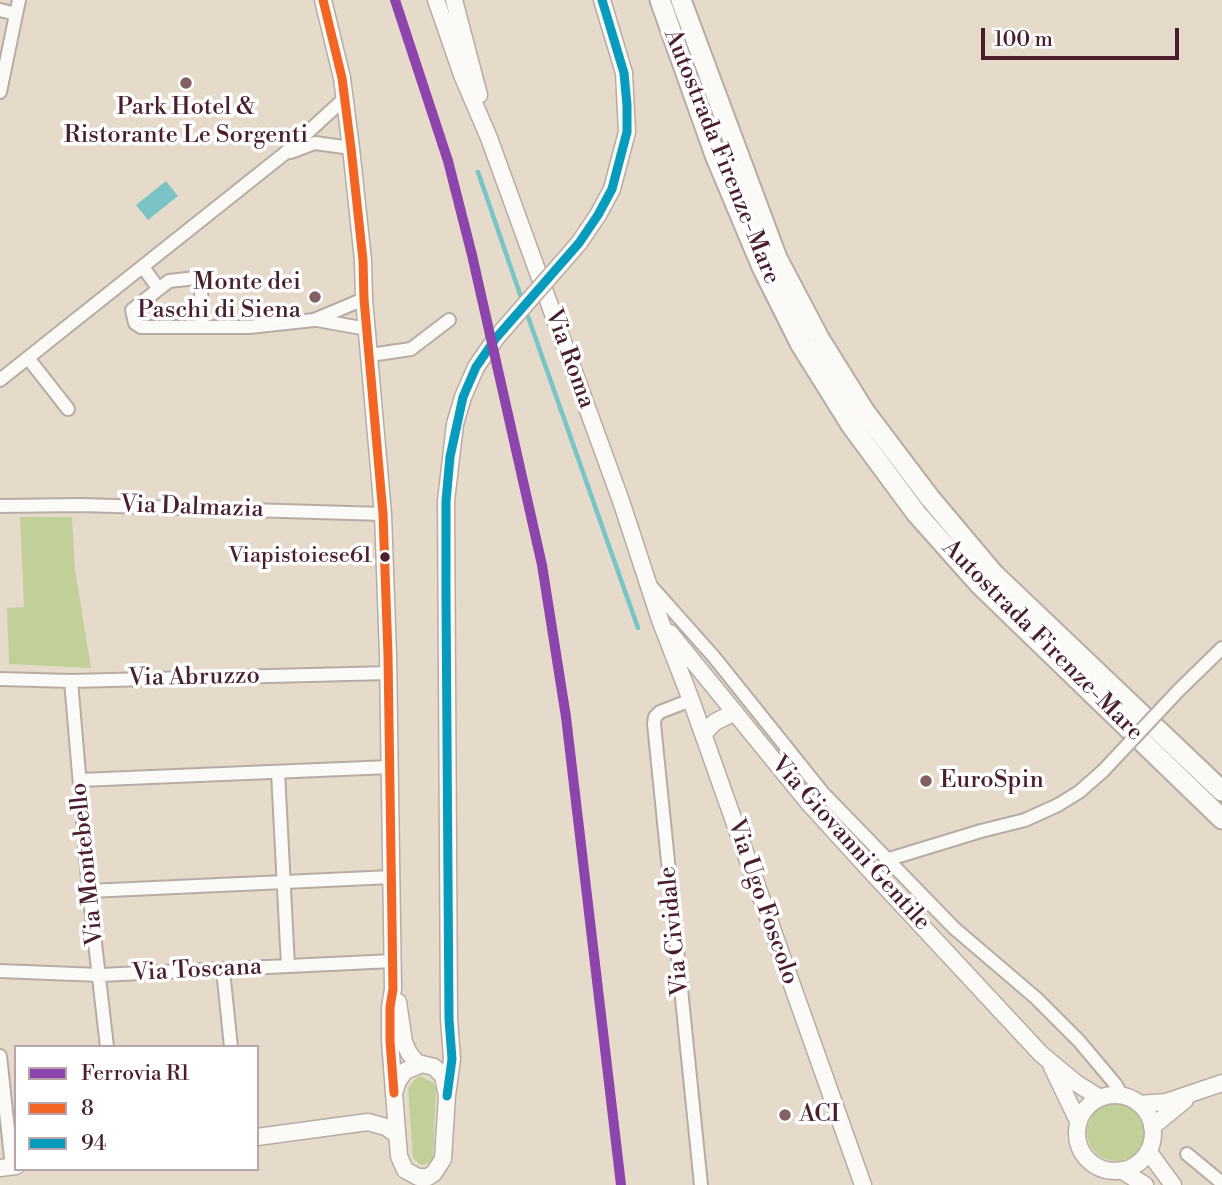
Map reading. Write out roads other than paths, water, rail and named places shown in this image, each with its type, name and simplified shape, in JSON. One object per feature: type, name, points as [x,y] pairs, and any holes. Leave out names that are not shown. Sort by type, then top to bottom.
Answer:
[{"type":"highway","name":"Autostrada Firenze-Mare","points":[[660,0],[715,155],[762,267],[801,345],[851,425],[916,513],[979,585],[1222,818]]},
{"type":"highway","name":"Autostrada Firenze-Mare","points":[[681,0],[777,258],[819,338],[865,412],[930,498],[994,574],[1222,791]]},
{"type":"main road","points":[[324,0],[337,50],[351,148],[363,260],[383,514],[389,673],[394,989],[390,1007],[390,1049],[402,1185]]},
{"type":"main road","name":"Via Roma","points":[[436,0],[621,501],[660,620]]},
{"type":"main road","name":"Via Roma","points":[[454,0],[489,138]]},
{"type":"main road","points":[[443,1185],[447,1096],[452,1059],[449,1020],[446,501],[450,457],[463,397],[476,367],[496,338],[579,243],[612,189],[627,132],[624,73],[602,0]]},
{"type":"main road","name":"Via Ugo Foscolo","points":[[660,620],[691,700],[863,1185]]},
{"type":"main road","name":"Via Giovanni Gentile","points":[[660,620],[807,801],[1049,1061]]},
{"type":"main road","points":[[703,734],[715,722],[735,712]]},
{"type":"main road","points":[[394,989],[404,1042],[419,1061]]},
{"type":"main road","points":[[394,1093],[401,1076],[419,1061],[442,1048],[449,1020]]},
{"type":"main road","points":[[390,1049],[400,1048],[443,1076],[447,1096]]},
{"type":"main road","points":[[1049,1061],[1100,1098]]},
{"type":"main road","points":[[1049,1061],[1079,1121],[1079,1145],[1088,1160],[1103,1169],[1121,1170],[1137,1164],[1148,1151],[1152,1127],[1148,1115],[1139,1104]]},
{"type":"main road","points":[[1079,1121],[1087,1107],[1100,1098],[1121,1096],[1139,1104],[1157,1104],[1190,1096],[1222,1083]]},
{"type":"main road","points":[[1152,1127],[1190,1096]]},
{"type":"main road","points":[[259,1137],[368,1122],[386,1127],[397,1135]]},
{"type":"main road","points":[[1148,1151],[1173,1185]]},
{"type":"main road","points":[[399,1156],[405,1170],[418,1177],[428,1177],[434,1173],[443,1159]]},
{"type":"main road","points":[[1121,1170],[1144,1185]]},
{"type":"street","points":[[0,92],[19,0]]},
{"type":"street","points":[[0,10],[16,14]]},
{"type":"street","points":[[0,380],[284,154],[344,99]]},
{"type":"street","points":[[284,154],[315,143],[351,148]]},
{"type":"street","points":[[143,267],[158,288]]},
{"type":"street","points":[[202,327],[199,281],[196,278],[176,278],[158,288],[132,310],[135,323],[141,327],[202,327],[249,327],[314,320],[367,329]]},
{"type":"street","points":[[314,320],[364,299]]},
{"type":"street","points":[[370,355],[411,348],[449,320]]},
{"type":"street","points":[[28,358],[68,409]]},
{"type":"street","name":"Via Dalmazia","points":[[0,506],[81,505],[383,514]]},
{"type":"street","name":"Via Roma","points":[[646,581],[714,657],[823,793],[954,928],[1036,998],[1079,1041],[1116,1085],[1121,1096]]},
{"type":"street","points":[[886,860],[1025,820],[1079,792],[1103,771],[1222,648]]},
{"type":"street","name":"Via Abruzzo","points":[[0,679],[71,681],[389,673]]},
{"type":"street","name":"Via Montebello","points":[[71,681],[89,891],[107,1045]]},
{"type":"street","name":"Via Cividale","points":[[691,700],[660,712],[654,724],[701,1185]]},
{"type":"street","points":[[80,780],[390,767]]},
{"type":"street","points":[[278,772],[288,966]]},
{"type":"street","points":[[89,891],[392,877]]},
{"type":"street","name":"Via Toscana","points":[[0,971],[100,975],[393,961]]},
{"type":"street","points":[[223,970],[231,1045]]},
{"type":"street","points":[[0,1056],[9,1167]]},
{"type":"street","points":[[1187,1154],[1222,1183]]},
{"type":"water","points":[[166,181],[178,196],[148,220],[136,205]]},
{"type":"waterway","points":[[478,172],[522,300]]},
{"type":"waterway","points":[[526,311],[638,628]]},
{"type":"railway","points":[[395,0],[448,161],[542,565],[566,717],[621,1185]]},
{"type":"rail line","name":"R1","points":[[395,0],[448,161],[542,565],[566,717],[621,1185]]},
{"type":"place","name":"Park Hotel & Ristorante Le Sorgenti","points":[[186,83]]},
{"type":"place","name":"Monte dei Paschi di Siena","points":[[315,297]]},
{"type":"place","name":"Viapistoiese61","points":[[385,557]]},
{"type":"place","name":"EuroSpin","points":[[926,781]]},
{"type":"place","name":"ACI","points":[[785,1115]]}]
